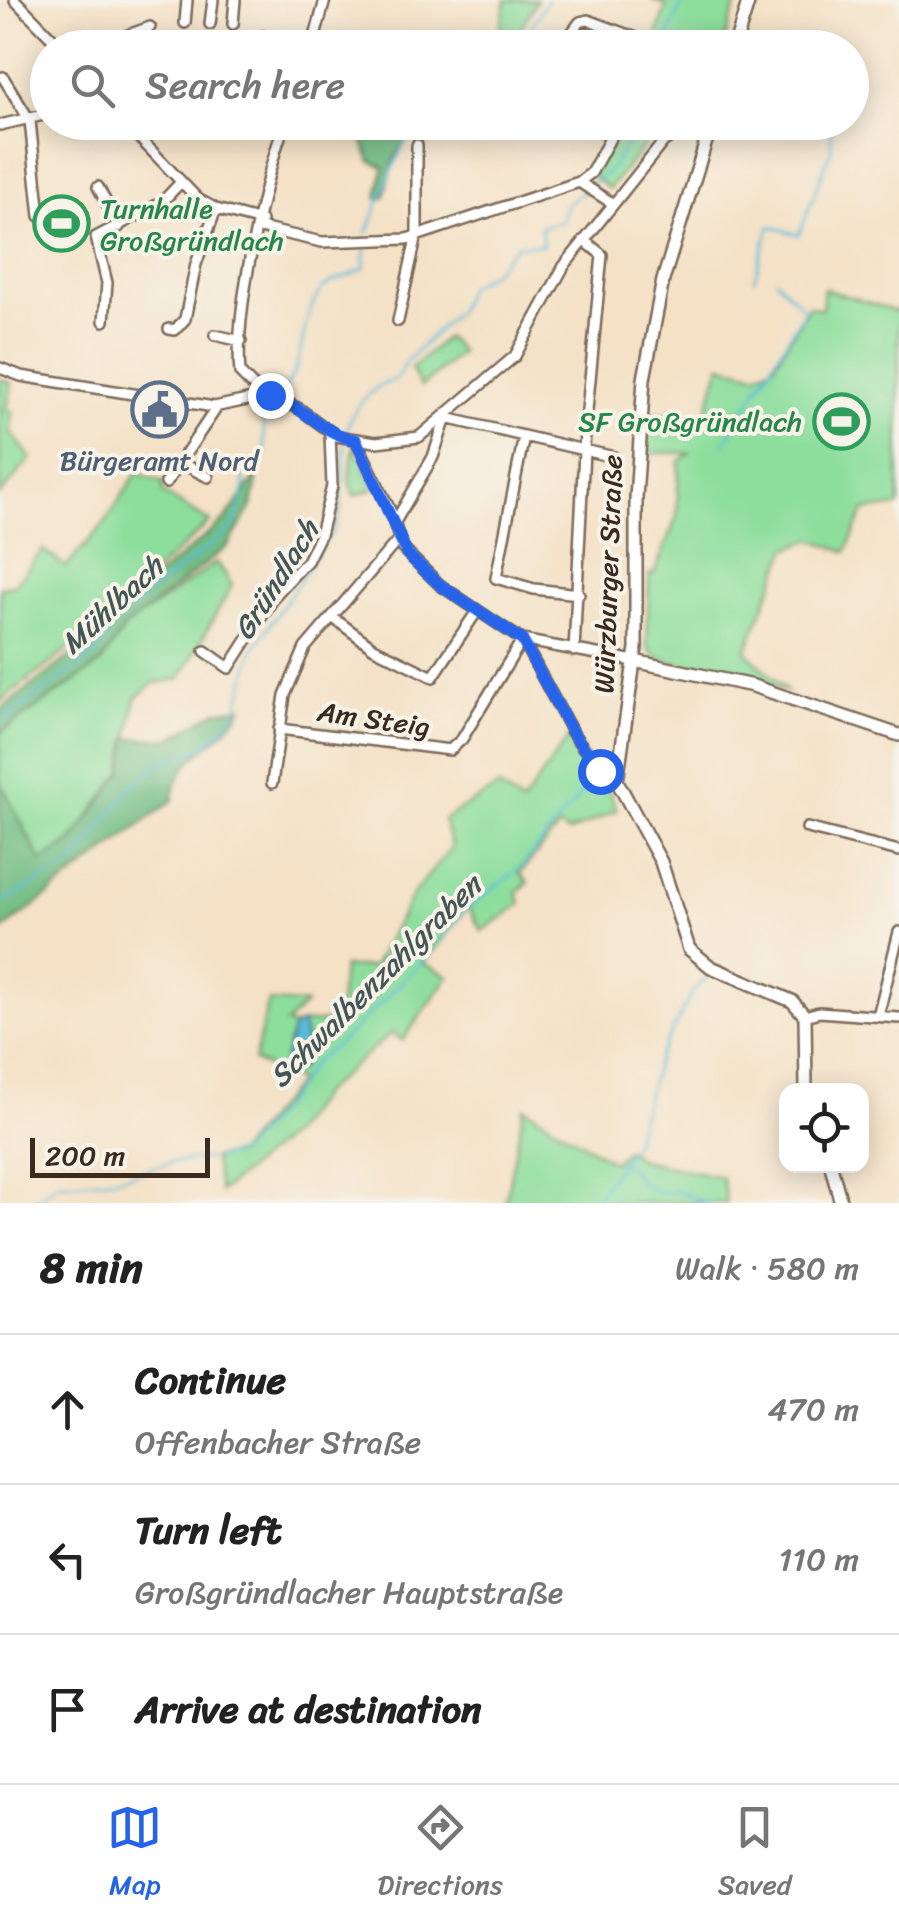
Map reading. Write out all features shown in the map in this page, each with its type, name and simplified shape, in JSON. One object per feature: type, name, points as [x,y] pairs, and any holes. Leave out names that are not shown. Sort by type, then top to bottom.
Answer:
[{"type":"main road","points":[[740,30],[749,0]]},
{"type":"main road","name":"Würzburger Straße","points":[[707,140],[663,280],[644,379],[638,447],[634,660],[617,781],[661,862],[680,932],[695,956],[792,1001],[805,1016]]},
{"type":"main road","points":[[634,660],[753,686],[899,734]]},
{"type":"main road","points":[[805,1016],[806,1083]]},
{"type":"main road","points":[[833,1173],[841,1203]]},
{"type":"street","points":[[15,0],[44,30]]},
{"type":"street","points":[[185,24],[187,0]]},
{"type":"street","points":[[210,24],[213,0]]},
{"type":"street","points":[[233,24],[235,0]]},
{"type":"street","points":[[316,30],[324,0]]},
{"type":"street","points":[[574,30],[588,20],[615,30]]},
{"type":"street","points":[[142,30],[150,27]]},
{"type":"street","points":[[0,125],[30,122],[3,77]]},
{"type":"street","points":[[32,140],[40,216]]},
{"type":"street","points":[[141,140],[181,182],[216,209],[322,242],[391,241],[581,184],[609,140]]},
{"type":"street","points":[[281,140],[247,282],[242,376],[262,395],[296,406],[333,435],[354,440],[410,440],[440,429]]},
{"type":"street","points":[[395,522],[405,512],[446,418],[515,356],[558,274],[666,140]]},
{"type":"street","points":[[398,321],[417,234],[417,145]]},
{"type":"street","points":[[104,321],[107,283],[96,237],[161,203],[181,182]]},
{"type":"street","points":[[581,184],[612,203]]},
{"type":"street","points":[[98,187],[119,228]]},
{"type":"street","points":[[169,329],[175,330],[185,319],[196,264],[216,209]]},
{"type":"street","points":[[574,651],[584,451],[602,256],[584,240]]},
{"type":"street","points":[[215,335],[241,341]]},
{"type":"street","points":[[0,368],[21,376],[218,408],[262,395]]},
{"type":"street","points":[[166,483],[218,408]]},
{"type":"street","points":[[446,418],[614,457]]},
{"type":"street","points":[[205,652],[229,668],[277,593],[307,561],[320,535],[332,486],[333,435]]},
{"type":"street","points":[[524,436],[496,578],[534,589],[579,594]]},
{"type":"street","points":[[354,440],[395,522],[398,540],[427,574],[526,642],[634,660]]},
{"type":"street","points":[[179,462],[208,477]]},
{"type":"street","points":[[272,783],[279,729],[293,672],[305,648],[398,540]]},
{"type":"street","points":[[332,617],[374,648],[433,678],[477,611]]},
{"type":"street","points":[[526,642],[572,732],[600,771]]},
{"type":"street","name":"Am Steig","points":[[279,729],[450,750],[462,739],[526,642]]},
{"type":"street","points":[[540,666],[555,648]]},
{"type":"street","points":[[807,828],[899,852]]},
{"type":"street","points":[[878,1016],[899,932]]},
{"type":"street","points":[[805,1016],[819,1012],[899,1018]]},
{"type":"green space","points":[[506,0],[537,0],[520,30],[500,30]]},
{"type":"green space","points":[[652,0],[738,0],[728,30],[658,30],[666,5]]},
{"type":"green space","points":[[362,140],[406,140],[395,157],[384,198],[377,197],[384,167],[371,161]]},
{"type":"green space","points":[[614,140],[649,140],[609,189],[592,176]]},
{"type":"green space","points":[[824,289],[899,312],[899,506],[864,511],[846,552],[812,539],[787,549],[746,651],[786,691],[655,657],[647,645],[649,574],[654,574],[677,516],[679,462],[690,453],[647,453],[650,413],[704,418],[721,365],[757,374],[774,365],[809,306],[822,309]]},
{"type":"green space","points":[[446,337],[461,352],[421,387],[411,369]]},
{"type":"green space","points":[[0,379],[12,383],[7,410],[13,412],[10,431],[31,458],[0,495]]},
{"type":"green space","points":[[354,446],[374,489],[354,496],[349,479]]},
{"type":"green space","points":[[137,473],[163,482],[163,493],[210,522],[65,652],[0,701],[0,587],[14,585],[43,550],[66,567],[104,524]]},
{"type":"green space","points":[[258,474],[252,506],[228,546],[125,627],[101,663],[0,733],[0,710],[81,648],[114,612],[224,521]]},
{"type":"green space","points":[[217,562],[232,585],[180,679],[154,683],[136,698],[122,772],[72,841],[41,861],[0,781],[0,733],[101,663],[125,627]]},
{"type":"green space","points":[[242,707],[182,772],[173,800],[0,932],[0,781],[41,861],[72,841],[122,772],[128,738],[170,739],[217,711]]},
{"type":"green space","points":[[570,735],[604,779],[617,810],[568,833],[559,827],[520,873],[528,883],[517,892],[521,904],[482,931],[468,907],[423,963],[449,976],[403,1040],[391,1033],[322,1093],[291,1134],[220,1192],[213,1158],[237,1154],[299,1081],[254,1061],[268,1002],[305,1004],[286,1024],[293,1027],[283,1064],[286,1070],[300,1070],[308,1054],[302,1023],[337,1021],[343,967],[373,967],[413,894],[452,847],[443,820],[498,787],[522,804]]},
{"type":"green space","points":[[524,1107],[613,1162],[627,1149],[640,1160],[722,1177],[726,1203],[505,1203]]},
{"type":"water","points":[[302,1023],[308,1054],[300,1069],[291,1071],[283,1064],[293,1027]]},
{"type":"waterway","name":"Mühlbach","points":[[530,30],[547,0]]},
{"type":"waterway","name":"Gründlach","points":[[670,30],[683,0]]},
{"type":"waterway","name":"Mühlbach","points":[[367,233],[407,140]]},
{"type":"waterway","name":"Gründlach","points":[[346,432],[364,399],[379,386],[396,380],[406,362],[457,311],[468,287],[492,272],[517,245],[543,245],[541,226],[562,222],[566,205],[610,170],[629,140]]},
{"type":"waterway","points":[[754,279],[770,226],[799,235],[831,151],[831,140]]},
{"type":"waterway","name":"Mühlbach","points":[[282,390],[296,368],[314,301],[326,285],[364,268],[366,244]]},
{"type":"waterway","points":[[723,446],[805,310],[776,280]]},
{"type":"waterway","name":"Mühlbach","points":[[0,722],[95,654],[114,625],[145,596],[233,528],[245,486],[242,473],[265,451],[262,411],[272,401]]},
{"type":"waterway","name":"Gründlach","points":[[0,904],[75,862],[134,784],[159,764],[202,748],[229,723],[238,707],[253,650],[334,529],[341,508],[345,440]]},
{"type":"waterway","name":"Schwalbenzahlgraben","points":[[216,1159],[242,1151],[281,1108],[313,1063],[346,1037],[420,964],[465,910],[519,869],[596,776]]},
{"type":"waterway","points":[[593,1203],[633,1144],[658,1058],[693,991],[708,977]]},
{"type":"waterway","name":"Schwalbenzahlgraben","points":[[32,1203],[56,1184],[118,1178],[173,1162],[209,1159]]},
{"type":"waterway","points":[[619,1162],[630,1167],[640,1183],[658,1192],[678,1191],[706,1203]]},
{"type":"place","name":"Turnhalle Großgründlach","points":[[61,224]]},
{"type":"place","name":"Bürgeramt Nord","points":[[159,409]]},
{"type":"place","name":"SF Großgründlach","points":[[841,421]]},
{"type":"route","points":[[270,395],[300,409],[330,434],[356,440],[407,554],[440,585],[522,640],[540,666],[572,732],[600,771]]}]
